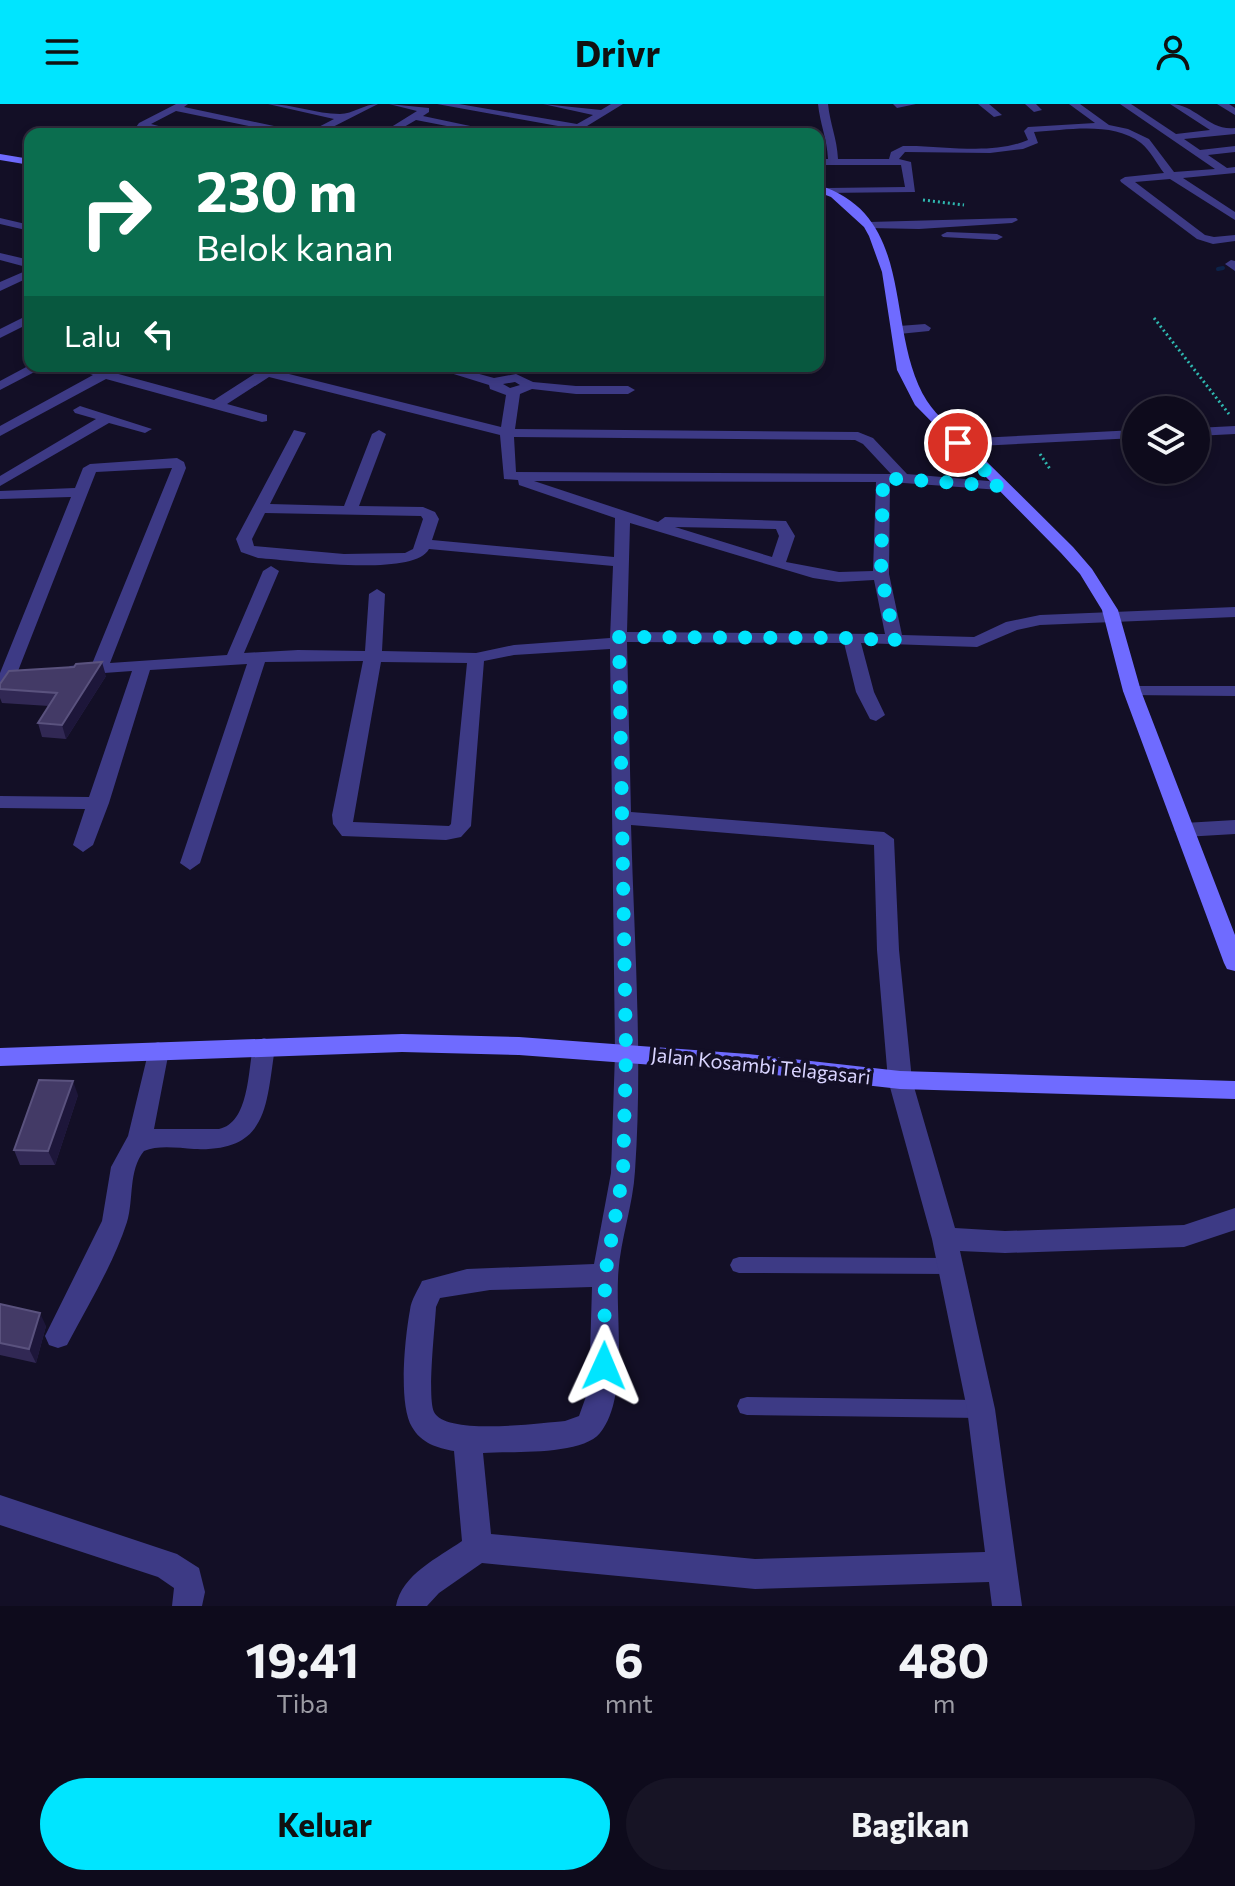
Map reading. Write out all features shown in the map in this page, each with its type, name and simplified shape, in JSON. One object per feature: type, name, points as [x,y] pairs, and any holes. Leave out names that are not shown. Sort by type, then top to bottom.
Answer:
[{"type":"street","points":[[273,104],[344,118]]},
{"type":"street","points":[[323,128],[373,104]]},
{"type":"street","points":[[394,104],[426,110]]},
{"type":"street","points":[[398,128],[440,104],[578,127],[618,104]]},
{"type":"street","points":[[548,104],[601,113]]},
{"type":"street","points":[[823,104],[825,125],[832,133],[833,161]]},
{"type":"street","points":[[897,105],[911,104]]},
{"type":"street","points":[[983,104],[997,115]]},
{"type":"street","points":[[1074,104],[1105,126]]},
{"type":"street","points":[[1125,104],[1198,153],[1230,170],[1235,178]]},
{"type":"street","points":[[1175,104],[1221,133]]},
{"type":"street","points":[[1222,104],[1235,112]]},
{"type":"street","points":[[142,128],[178,106],[276,128]]},
{"type":"street","points":[[414,117],[472,128]]},
{"type":"street","points":[[824,186],[911,190],[905,162],[896,152],[903,149],[976,150],[1026,145],[1034,141],[1029,131],[1031,129],[1105,126],[1145,141],[1171,175],[1235,217]]},
{"type":"street","points":[[1145,141],[1235,131]]},
{"type":"street","points":[[1198,153],[1235,149]]},
{"type":"street","points":[[0,157],[24,161]]},
{"type":"street","points":[[824,162],[905,162]]},
{"type":"street","points":[[1230,170],[1125,180],[1204,239],[1235,238]]},
{"type":"street","points":[[824,189],[872,230],[888,272],[904,370],[910,388],[958,443],[1079,563],[1112,616],[1132,691],[1235,963]]},
{"type":"street","points":[[872,230],[1012,220]]},
{"type":"street","points":[[0,221],[24,227]]},
{"type":"street","points":[[872,230],[997,237]]},
{"type":"street","points":[[0,256],[24,262]]},
{"type":"street","points":[[0,287],[24,276]]},
{"type":"street","points":[[0,334],[24,321]]},
{"type":"street","points":[[899,330],[925,328]]},
{"type":"street","points":[[0,386],[27,372]]},
{"type":"street","points":[[93,372],[262,418]]},
{"type":"street","points":[[216,405],[266,372]]},
{"type":"street","points":[[282,372],[509,433],[855,436],[868,441],[903,478]]},
{"type":"street","points":[[457,372],[496,383],[513,379],[525,380],[528,385],[576,390],[628,390]]},
{"type":"street","points":[[0,432],[103,375]]},
{"type":"street","points":[[509,476],[506,443],[513,379]]},
{"type":"street","points":[[80,410],[145,429]]},
{"type":"street","points":[[2,479],[107,418]]},
{"type":"street","points":[[1210,431],[1235,430]]},
{"type":"street","points":[[260,508],[423,512],[430,515],[423,544],[415,557],[386,561],[258,553],[247,549],[244,539],[260,508],[299,433]]},
{"type":"street","points":[[350,510],[379,434]]},
{"type":"street","points":[[958,443],[1122,435]]},
{"type":"street","points":[[99,668],[179,464],[161,461],[92,467],[4,677],[143,664],[258,658],[476,658],[514,650],[619,640],[851,638],[977,642],[1012,626],[1040,620],[1235,612]]},
{"type":"street","points":[[509,476],[903,478],[1000,486]]},
{"type":"street","points":[[509,476],[623,517],[778,563],[847,578],[870,578],[881,574]]},
{"type":"street","points":[[883,478],[881,574],[895,641]]},
{"type":"street","points":[[0,495],[80,492]]},
{"type":"street","points":[[605,1275],[446,1284],[431,1289],[426,1296],[418,1402],[422,1418],[440,1435],[467,1440],[565,1435],[581,1431],[589,1425],[603,1388],[605,1275],[623,1173],[626,1053],[619,640],[623,517]]},
{"type":"street","points":[[645,522],[776,522],[784,527],[787,536],[778,563]]},
{"type":"street","points":[[423,544],[621,562]]},
{"type":"street","points":[[233,660],[271,571]]},
{"type":"street","points":[[377,594],[373,656],[342,815],[343,824],[349,831],[446,833],[454,832],[461,826],[476,658]]},
{"type":"street","points":[[851,638],[865,692],[876,715]]},
{"type":"street","points":[[190,863],[258,658]]},
{"type":"street","points":[[83,845],[143,664]]},
{"type":"street","points":[[1132,691],[1235,691]]},
{"type":"street","points":[[0,802],[99,803]]},
{"type":"street","points":[[620,818],[884,839],[888,950],[900,1080],[926,1165],[981,1409],[1007,1606]]},
{"type":"street","points":[[1184,830],[1235,827]]},
{"type":"street","name":"Jalan Kosambi Telagasari","points":[[0,1057],[416,1043],[626,1053],[900,1080],[1235,1090]]},
{"type":"street","points":[[139,1141],[227,1138],[243,1130],[251,1113],[264,1047]]},
{"type":"street","points":[[58,1336],[110,1233],[118,1210],[119,1180],[124,1161],[139,1141],[158,1051]]},
{"type":"street","points":[[947,1253],[1005,1242],[1184,1236],[1235,1219]]},
{"type":"street","points":[[467,1440],[478,1548]]},
{"type":"street","points":[[0,1510],[166,1565],[188,1579],[190,1592],[187,1606]]},
{"type":"street","points":[[411,1606],[412,1600],[428,1582],[478,1548],[755,1574],[1003,1567]]},
{"type":"lane","points":[[739,1265],[947,1253]]},
{"type":"lane","points":[[747,1406],[981,1409]]},
{"type":"path","points":[[911,190],[914,198],[920,200],[972,206]]},
{"type":"path","points":[[1154,318],[1235,421]]},
{"type":"building","points":[[102,662],[62,725],[38,723],[57,693],[0,689],[9,671]]},
{"type":"building","points":[[39,1080],[73,1081],[48,1151],[14,1150]]},
{"type":"building","points":[[0,1304],[40,1313],[29,1349],[0,1343]]},
{"type":"waterway","points":[[1218,269],[1223,268]]},
{"type":"route","points":[[604,1366],[605,1275],[623,1173],[626,1053],[619,637],[895,641],[881,574],[883,478],[1000,486],[958,443]]}]
